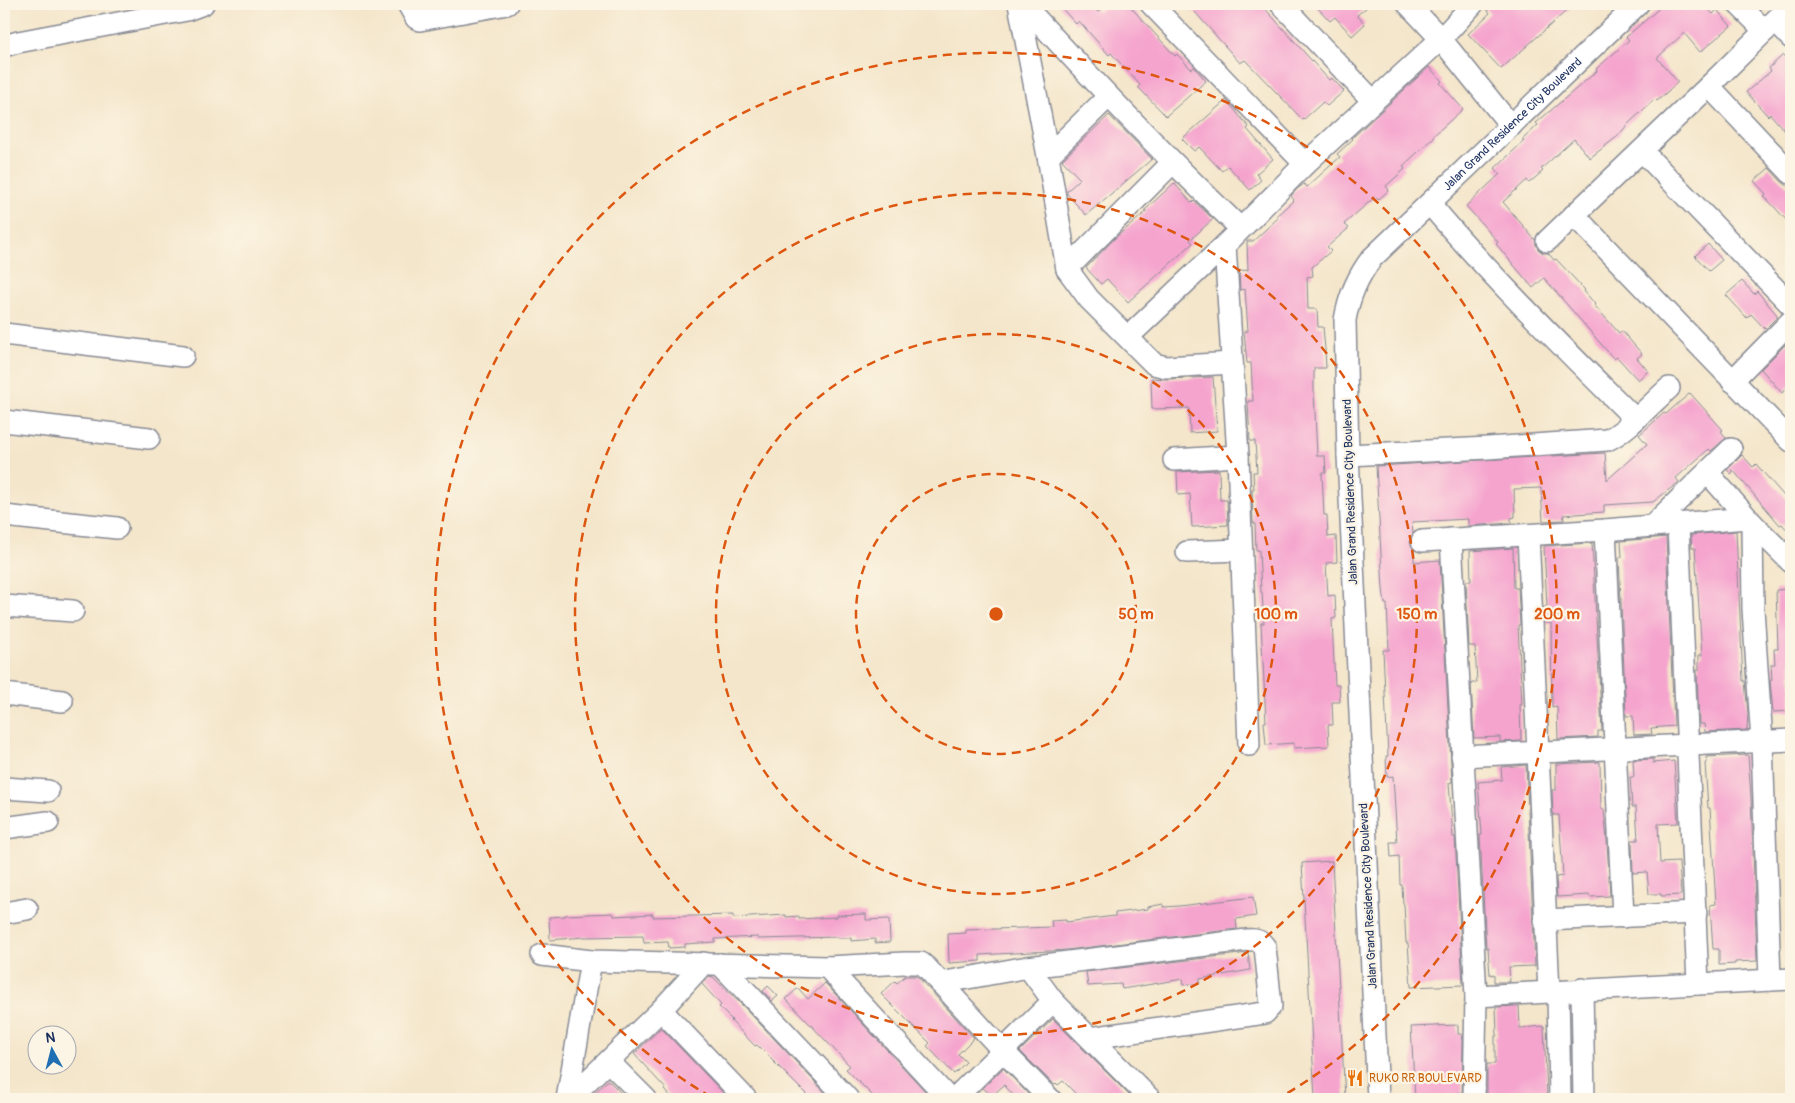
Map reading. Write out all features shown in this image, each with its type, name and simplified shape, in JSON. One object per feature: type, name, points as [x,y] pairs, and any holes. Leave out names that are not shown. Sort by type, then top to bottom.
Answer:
[{"type":"street","points":[[4,46],[187,10],[203,4]]},
{"type":"street","points":[[408,4],[416,18],[420,20],[507,4]]},
{"type":"street","points":[[1019,4],[1048,156],[1066,269],[1089,299],[1158,366],[1232,364]]},
{"type":"street","points":[[1023,4],[1108,97],[1172,163],[1240,228]]},
{"type":"street","points":[[1151,4],[1305,164]]},
{"type":"street","points":[[1281,4],[1373,101]]},
{"type":"street","points":[[1408,4],[1441,39],[1511,126]]},
{"type":"street","points":[[1128,337],[1305,164],[1441,39],[1474,4]]},
{"type":"street","name":"Jalan Grand Residence City Boulevard","points":[[1378,1099],[1348,455],[1345,320],[1348,303],[1361,272],[1372,258],[1638,4]]},
{"type":"street","points":[[1738,4],[1791,38]]},
{"type":"street","points":[[1547,241],[1709,86],[1791,4]]},
{"type":"street","points":[[1709,86],[1791,173]]},
{"type":"street","points":[[1048,156],[1108,97]]},
{"type":"street","points":[[1642,151],[1791,305]]},
{"type":"street","points":[[1066,269],[1172,163]]},
{"type":"street","points":[[1430,204],[1476,258],[1635,419]]},
{"type":"street","points":[[1574,215],[1791,441]]},
{"type":"street","points":[[1225,244],[1238,456],[1249,745]]},
{"type":"street","points":[[1732,381],[1791,321]]},
{"type":"street","points":[[4,334],[183,356]]},
{"type":"street","points":[[1348,455],[1607,440],[1615,437],[1669,388]]},
{"type":"street","points":[[4,421],[149,438]]},
{"type":"street","points":[[1652,526],[1731,449]]},
{"type":"street","points":[[1174,460],[1238,456]]},
{"type":"street","points":[[1708,473],[1750,521],[1791,562]]},
{"type":"street","points":[[4,516],[117,528]]},
{"type":"street","points":[[1422,541],[1750,521]]},
{"type":"street","points":[[1476,996],[1781,979],[1762,742],[1753,609],[1750,521]]},
{"type":"street","points":[[1678,525],[1698,984]]},
{"type":"street","points":[[1605,530],[1623,917]]},
{"type":"street","points":[[1528,535],[1545,920],[1553,991],[1560,1099]]},
{"type":"street","points":[[1451,539],[1476,996],[1474,1099]]},
{"type":"street","points":[[1187,552],[1241,550]]},
{"type":"street","points":[[4,606],[73,611]]},
{"type":"street","points":[[4,694],[62,701]]},
{"type":"street","points":[[1462,756],[1791,740]]},
{"type":"street","points":[[4,788],[48,791]]},
{"type":"street","points":[[4,828],[48,822]]},
{"type":"street","points":[[4,913],[27,910]]},
{"type":"street","points":[[1545,920],[1696,913]]},
{"type":"street","points":[[940,983],[1028,967],[1255,939],[1262,942],[1265,947],[1270,1006],[1265,1013],[1090,1038]]},
{"type":"street","points":[[542,955],[591,961],[827,967],[905,963],[921,964],[926,967],[1050,1099]]},
{"type":"street","points":[[568,1099],[591,961]]},
{"type":"street","points":[[568,1099],[712,964]]},
{"type":"street","points":[[712,964],[848,1099]]},
{"type":"street","points":[[827,967],[949,1099]]},
{"type":"street","points":[[1028,967],[1053,1001],[1150,1099]]},
{"type":"street","points":[[1582,989],[1584,1099]]},
{"type":"street","points":[[954,1099],[1053,1001]]},
{"type":"street","points":[[661,1010],[746,1099]]},
{"type":"street","points":[[608,1062],[646,1099]]},
{"type":"building","points":[[1058,4],[1091,4],[1098,12],[1108,4],[1128,4],[1175,56],[1177,54],[1191,69],[1194,67],[1206,81],[1166,116],[1138,87],[1140,85],[1111,53],[1109,55],[1079,21],[1076,24]]},
{"type":"building","points":[[1202,4],[1261,4],[1329,80],[1332,78],[1344,91],[1327,106],[1323,102],[1303,120],[1245,60],[1240,63],[1194,11]]},
{"type":"building","points":[[1314,4],[1371,4],[1357,15],[1365,24],[1352,36],[1335,17],[1330,21]]},
{"type":"building","points":[[1485,4],[1574,4],[1501,69],[1468,34],[1490,13]]},
{"type":"building","points":[[1664,4],[1704,4],[1713,14],[1717,10],[1731,26],[1700,52],[1684,33],[1657,58],[1678,82],[1657,101],[1655,99],[1618,136],[1590,158],[1574,139],[1541,169],[1543,171],[1529,183],[1527,180],[1503,202],[1535,240],[1538,249],[1543,253],[1548,253],[1554,260],[1556,259],[1585,290],[1594,305],[1619,333],[1622,331],[1642,354],[1637,358],[1648,371],[1638,380],[1617,357],[1614,359],[1544,278],[1533,288],[1496,244],[1498,242],[1466,206],[1500,174],[1495,168],[1524,141],[1522,140],[1538,125],[1536,123],[1597,71],[1596,69],[1629,40],[1626,37]]},
{"type":"building","points":[[1783,55],[1791,64],[1791,138],[1770,114],[1768,116],[1746,92],[1771,71],[1769,68]]},
{"type":"building","points":[[1429,67],[1442,81],[1440,83],[1463,109],[1403,166],[1405,169],[1386,186],[1389,190],[1378,200],[1375,197],[1344,224],[1349,228],[1327,247],[1331,251],[1312,267],[1313,276],[1307,277],[1308,309],[1317,309],[1318,327],[1323,327],[1325,349],[1326,368],[1314,368],[1314,391],[1317,456],[1325,456],[1326,473],[1322,473],[1324,515],[1327,515],[1328,537],[1336,536],[1337,562],[1326,563],[1328,596],[1335,595],[1336,618],[1332,619],[1335,685],[1339,685],[1340,702],[1332,702],[1333,725],[1328,725],[1329,746],[1294,748],[1294,743],[1266,745],[1261,623],[1264,623],[1259,550],[1256,550],[1255,523],[1253,523],[1253,472],[1257,472],[1255,441],[1250,441],[1248,401],[1253,401],[1251,363],[1247,363],[1244,331],[1248,331],[1245,289],[1240,290],[1239,271],[1248,270],[1247,241],[1253,241],[1278,218],[1276,216],[1294,200],[1291,196],[1297,189],[1304,184],[1307,187],[1340,157],[1337,154],[1352,138]]},
{"type":"building","points":[[1226,100],[1249,127],[1247,129],[1273,159],[1256,174],[1261,180],[1250,190],[1228,166],[1222,171],[1199,147],[1194,151],[1182,139]]},
{"type":"building","points":[[1109,115],[1152,159],[1086,215],[1067,194],[1067,191],[1080,179],[1062,160]]},
{"type":"building","points":[[1769,168],[1791,189],[1791,225],[1764,196],[1766,194],[1754,181]]},
{"type":"building","points":[[1174,183],[1192,203],[1194,201],[1213,219],[1190,240],[1193,243],[1128,302],[1107,279],[1101,284],[1086,268]]},
{"type":"building","points":[[1708,244],[1722,260],[1709,271],[1695,256]]},
{"type":"building","points":[[1742,281],[1754,294],[1757,291],[1778,316],[1765,329],[1751,314],[1747,318],[1726,295]]},
{"type":"building","points":[[1791,339],[1791,385],[1782,393],[1761,369]]},
{"type":"building","points":[[1213,377],[1217,431],[1190,433],[1189,408],[1152,409],[1151,378]]},
{"type":"building","points":[[1690,393],[1723,430],[1721,431],[1726,438],[1711,451],[1709,449],[1676,478],[1679,482],[1653,502],[1604,505],[1604,512],[1563,515],[1564,520],[1543,521],[1541,488],[1514,489],[1515,517],[1511,518],[1511,523],[1468,526],[1468,519],[1412,522],[1413,533],[1410,542],[1414,550],[1414,562],[1440,560],[1452,782],[1449,783],[1453,837],[1455,837],[1463,985],[1411,987],[1402,885],[1400,885],[1399,856],[1391,857],[1390,842],[1397,842],[1393,776],[1387,777],[1386,756],[1388,756],[1383,650],[1389,650],[1387,604],[1385,604],[1383,589],[1376,466],[1605,453],[1607,480],[1647,444],[1639,435]]},
{"type":"building","points":[[1742,455],[1753,467],[1756,464],[1791,504],[1791,534],[1782,524],[1780,525],[1732,469],[1732,475],[1727,470]]},
{"type":"building","points":[[1219,470],[1220,500],[1227,500],[1228,525],[1192,527],[1190,494],[1178,495],[1177,472]]},
{"type":"building","points":[[1736,531],[1743,681],[1745,681],[1748,714],[1747,730],[1705,732],[1704,724],[1699,724],[1697,670],[1699,670],[1699,655],[1702,655],[1695,548],[1692,548],[1691,535]]},
{"type":"building","points":[[1666,537],[1674,726],[1651,728],[1652,734],[1634,735],[1633,716],[1626,716],[1619,557],[1622,557],[1621,541]]},
{"type":"building","points":[[1592,543],[1602,731],[1598,731],[1598,737],[1558,739],[1557,706],[1552,707],[1551,623],[1545,623],[1544,607],[1547,607],[1544,546]]},
{"type":"building","points":[[1513,548],[1514,588],[1518,588],[1520,625],[1518,625],[1522,705],[1520,705],[1521,741],[1500,742],[1500,737],[1474,738],[1471,683],[1477,683],[1475,646],[1469,646],[1466,581],[1471,581],[1470,551]]},
{"type":"building","points":[[1791,589],[1791,711],[1773,712],[1770,680],[1772,680],[1771,664],[1775,664],[1774,649],[1778,649],[1776,590]]},
{"type":"building","points":[[1748,755],[1757,961],[1719,965],[1719,949],[1713,949],[1710,905],[1716,904],[1705,763],[1707,763],[1706,757]]},
{"type":"building","points":[[1653,759],[1653,763],[1674,761],[1678,823],[1658,824],[1659,844],[1660,863],[1679,862],[1681,895],[1661,896],[1661,894],[1649,894],[1647,872],[1633,873],[1632,840],[1638,840],[1636,807],[1632,807],[1630,777],[1634,777],[1633,760]]},
{"type":"building","points":[[1600,762],[1601,809],[1604,809],[1610,896],[1557,897],[1556,877],[1563,876],[1559,815],[1553,815],[1552,790],[1556,790],[1556,764]]},
{"type":"building","points":[[1526,765],[1535,966],[1509,967],[1510,982],[1494,982],[1494,974],[1490,975],[1488,948],[1486,948],[1478,782],[1502,780],[1501,767]]},
{"type":"building","points":[[1332,861],[1345,1099],[1315,1099],[1302,863]]},
{"type":"building","points":[[1253,897],[1256,916],[1236,919],[1237,929],[1067,950],[980,955],[980,961],[949,963],[948,934],[966,933],[966,930],[1052,927],[1051,921],[1066,920],[1066,922],[1115,916],[1115,913],[1148,909],[1148,907],[1163,904],[1164,907],[1179,906]]},
{"type":"building","points":[[613,913],[614,916],[653,914],[653,917],[733,915],[733,918],[786,915],[786,917],[799,916],[799,919],[866,914],[866,920],[889,919],[890,942],[875,943],[875,939],[851,941],[851,938],[838,937],[758,939],[758,937],[715,939],[715,942],[685,944],[685,947],[669,948],[668,942],[644,943],[643,936],[584,937],[550,940],[549,917]]},
{"type":"building","points":[[1248,953],[1250,970],[1200,979],[1200,983],[1184,985],[1183,979],[1122,989],[1121,984],[1088,986],[1086,972]]},
{"type":"building","points":[[709,976],[713,977],[745,1008],[831,1099],[811,1099],[757,1045],[755,1046],[719,1007],[721,1005],[702,984]]},
{"type":"building","points":[[905,976],[917,976],[974,1038],[958,1054],[966,1062],[954,1074],[927,1046],[930,1043],[881,994],[895,981],[897,983]]},
{"type":"building","points":[[825,983],[926,1092],[918,1099],[876,1099],[846,1069],[850,1066],[786,999],[798,988],[808,999]]},
{"type":"building","points":[[768,986],[778,996],[772,1001],[763,991]]},
{"type":"building","points":[[1519,1006],[1520,1028],[1544,1026],[1547,1096],[1491,1099],[1491,1097],[1487,1097],[1487,1064],[1495,1064],[1495,1036],[1497,1036],[1496,1007]]},
{"type":"building","points":[[1053,1019],[1133,1099],[1081,1099],[1063,1081],[1058,1085],[1056,1083],[1054,1085],[1020,1051]]},
{"type":"building","points":[[1458,1025],[1458,1034],[1462,1034],[1463,1041],[1462,1099],[1415,1099],[1411,1027]]},
{"type":"building","points":[[661,1028],[729,1099],[673,1099],[634,1054]]},
{"type":"building","points":[[1003,1068],[1033,1099],[1017,1099],[1004,1085],[992,1096],[983,1088]]},
{"type":"building","points":[[608,1080],[627,1099],[588,1099]]},
{"type":"place","name":"RUKO RR BOULEVARD","points":[[1355,1078]]}]
